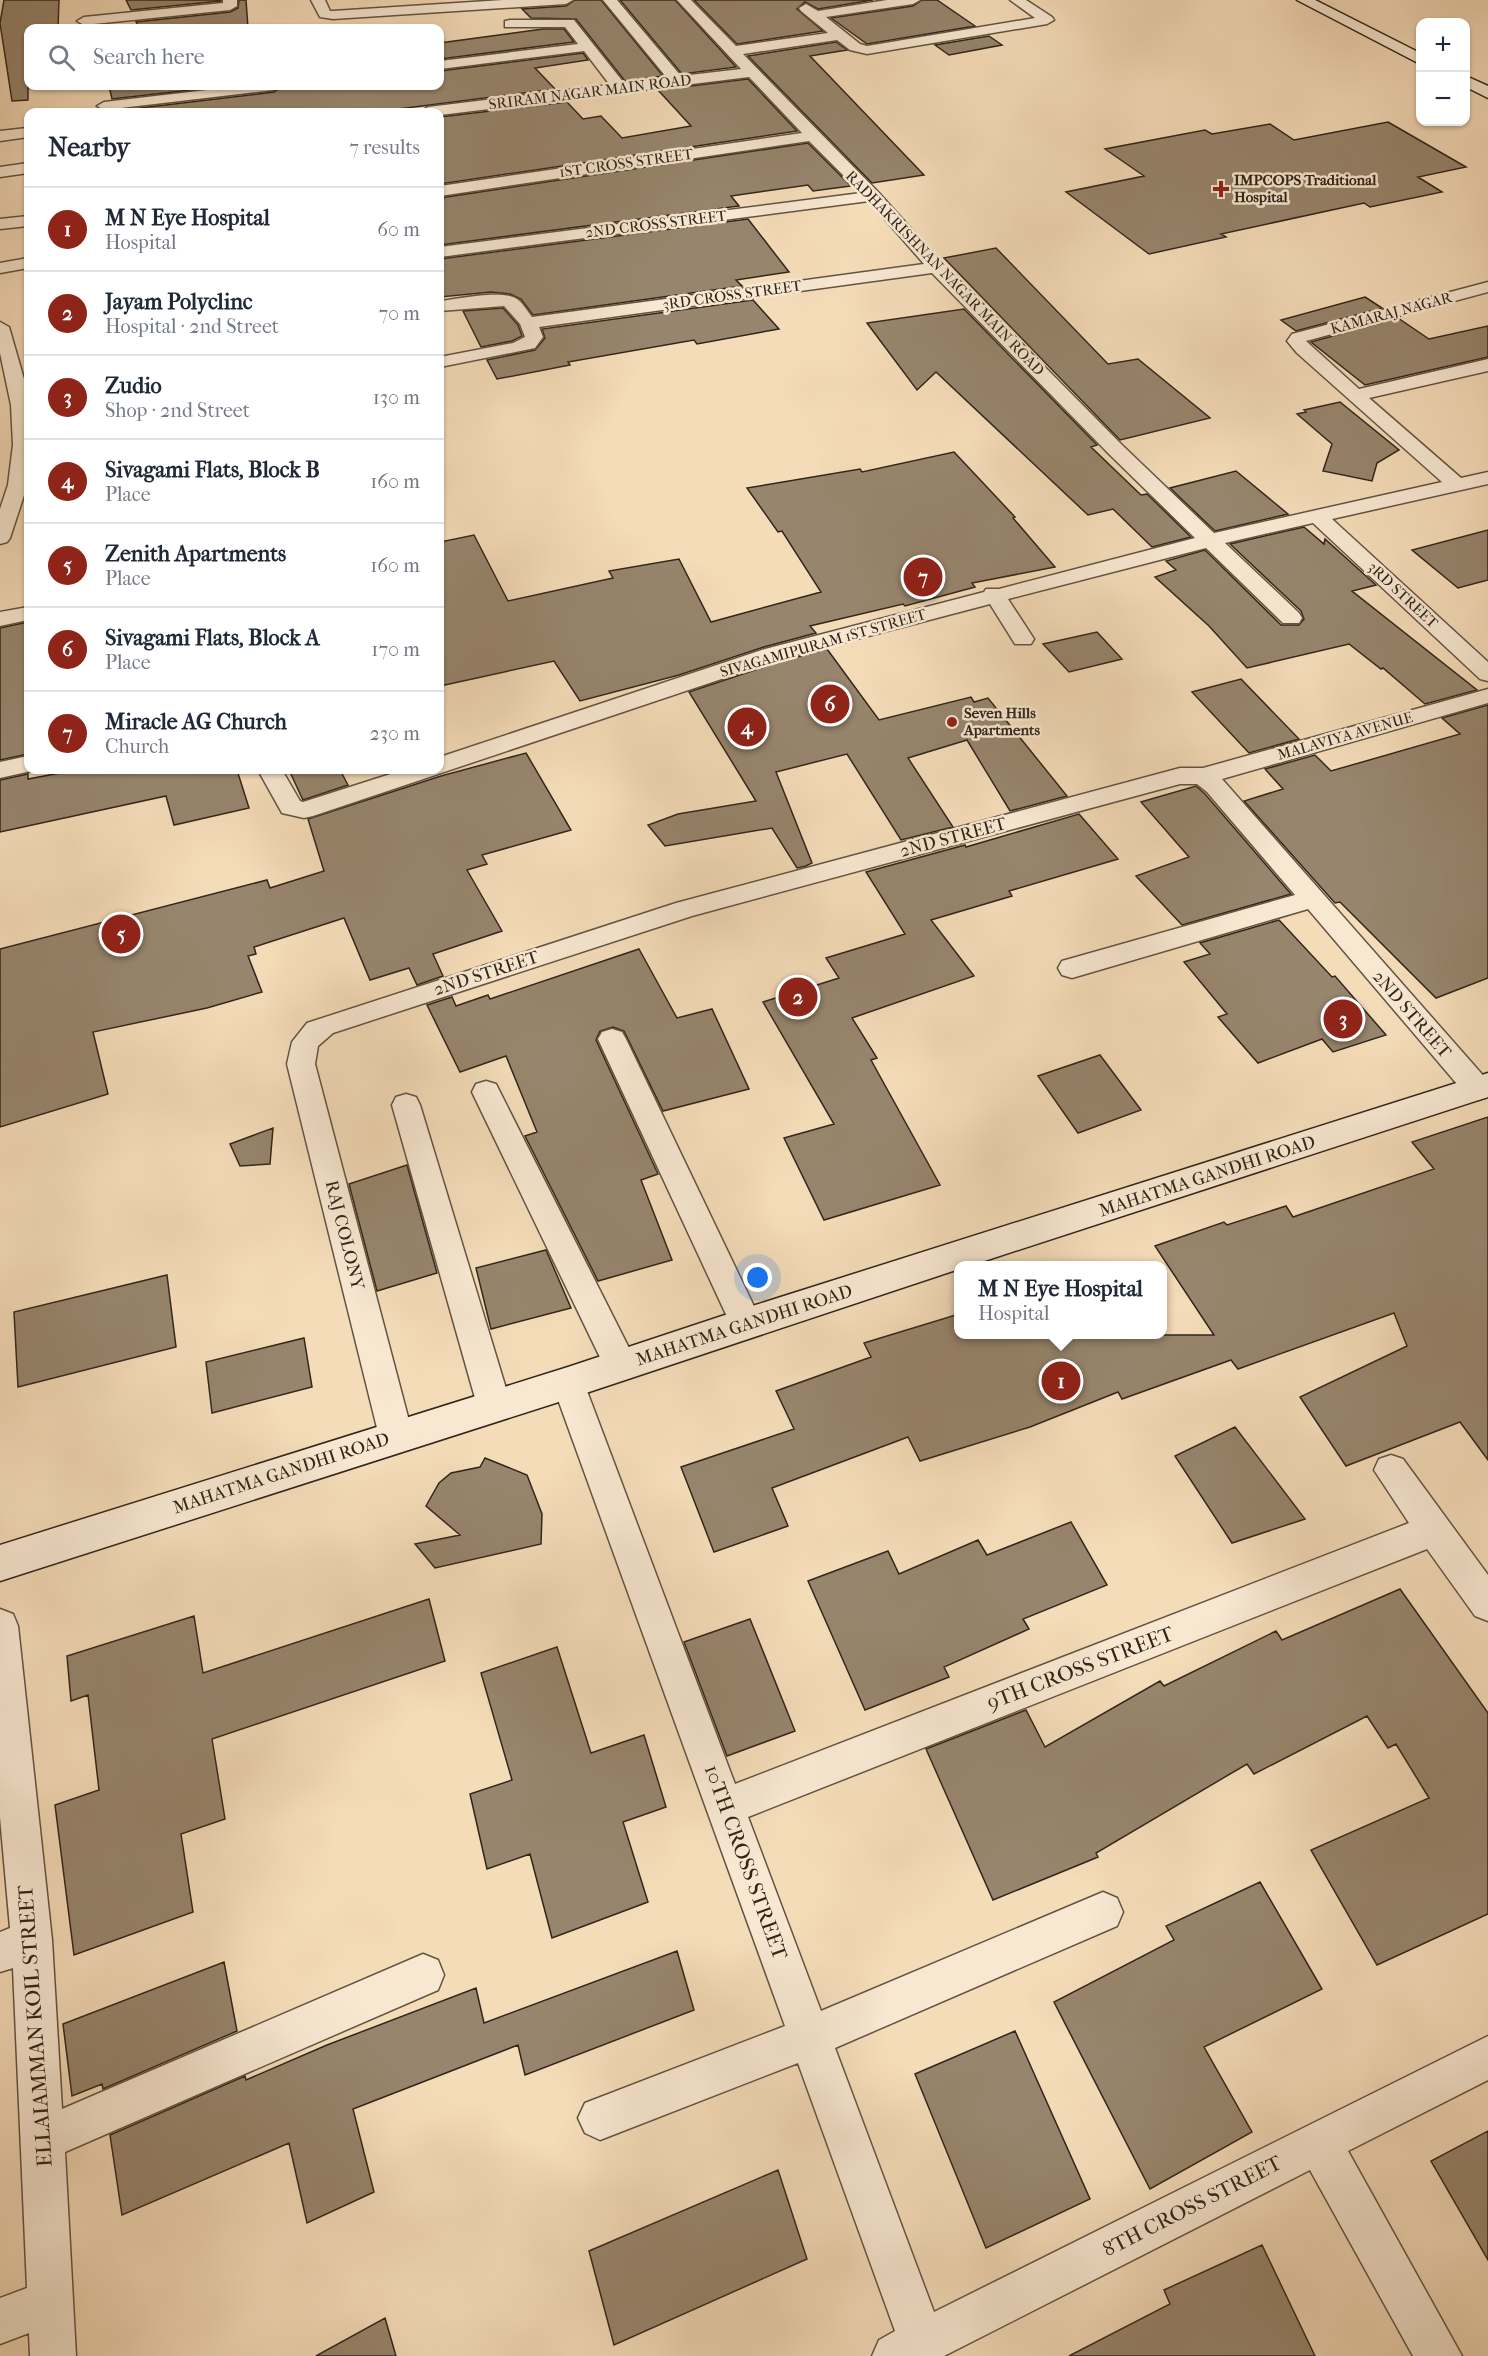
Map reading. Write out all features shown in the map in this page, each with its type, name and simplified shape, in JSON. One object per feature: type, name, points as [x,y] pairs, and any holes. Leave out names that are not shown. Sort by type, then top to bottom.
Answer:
[{"type":"main road","points":[[1304,0],[1416,57]]},
{"type":"main road","points":[[1330,0],[1416,43]]},
{"type":"main road","points":[[1470,69],[1488,78]]},
{"type":"main road","points":[[1470,83],[1488,93]]},
{"type":"main road","name":"MAHATMA GANDHI ROAD","points":[[0,1563],[621,1366],[746,1323],[1483,1087]]},
{"type":"street","points":[[85,20],[230,6],[230,0]]},
{"type":"street","points":[[318,0],[323,12],[328,14],[566,0]]},
{"type":"street","points":[[610,0],[676,81]]},
{"type":"street","name":"RADHAKRISHNAN NAGAR MAIN ROAD","points":[[684,0],[873,196],[936,267],[1115,449],[1291,618]]},
{"type":"street","points":[[914,0],[811,11],[855,47],[867,50],[1047,20],[1017,0]]},
{"type":"street","points":[[492,24],[569,23],[620,88]]},
{"type":"street","points":[[732,51],[841,35]]},
{"type":"street","points":[[444,65],[586,47]]},
{"type":"street","name":"SRIRAM NAGAR MAIN ROAD","points":[[444,110],[752,72]]},
{"type":"street","points":[[104,105],[238,90]]},
{"type":"street","points":[[0,136],[24,133]]},
{"type":"street","name":"1ST CROSS STREET","points":[[444,190],[813,136]]},
{"type":"street","points":[[0,172],[24,169]]},
{"type":"street","name":"2ND CROSS STREET","points":[[444,251],[873,196]]},
{"type":"street","points":[[0,224],[24,221]]},
{"type":"street","points":[[0,268],[24,264]]},
{"type":"street","name":"3RD CROSS STREET","points":[[528,322],[936,267]]},
{"type":"street","name":"KAMARAJ NAGAR","points":[[1355,396],[1296,341],[1303,336],[1488,287]]},
{"type":"street","points":[[444,306],[505,300],[514,304],[528,322],[534,337],[529,344],[444,361]]},
{"type":"street","points":[[0,327],[17,389],[23,441],[23,485],[1,532]]},
{"type":"street","points":[[1355,396],[1488,365]]},
{"type":"street","points":[[1355,396],[1457,485]]},
{"type":"street","name":"SIVAGAMIPURAM 1ST STREET","points":[[444,764],[773,654],[994,594],[1211,540],[1488,478]]},
{"type":"street","name":"3RD STREET","points":[[1318,517],[1488,674]]},
{"type":"street","points":[[994,594],[1023,639]]},
{"type":"street","points":[[0,619],[24,615]]},
{"type":"street","name":"MALAVIYA AVENUE","points":[[1203,776],[1488,696]]},
{"type":"street","points":[[0,770],[24,765]]},
{"type":"street","points":[[272,774],[287,802],[297,810],[313,807],[415,774]]},
{"type":"street","name":"2ND STREET","points":[[308,1035],[342,1019],[685,909],[1180,776],[1203,776],[1216,786],[1312,899],[1483,1087]]},
{"type":"street","points":[[1072,968],[1312,899]]},
{"type":"street","name":"RAJ COLONY","points":[[308,1035],[301,1048],[301,1064],[396,1436]]},
{"type":"street","points":[[612,1039],[746,1323]]},
{"type":"street","points":[[486,1092],[621,1366]]},
{"type":"street","points":[[406,1105],[494,1405]]},
{"type":"street","name":"10TH CROSS STREET","points":[[568,1383],[810,2037],[909,2349]]},
{"type":"street","points":[[1391,1470],[1488,1604]]},
{"type":"street","name":"9TH CROSS STREET","points":[[725,1807],[1434,1530]]},
{"type":"street","name":"ELLAIAMMAN KOIL STREET","points":[[0,1626],[16,1946],[44,2139],[53,2356]]},
{"type":"street","points":[[600,2118],[810,2037],[1102,1912]]},
{"type":"street","points":[[44,2139],[423,1975]]},
{"type":"street","name":"8TH CROSS STREET","points":[[909,2349],[1488,2057]]},
{"type":"street","points":[[1319,2142],[1439,2356]]},
{"type":"street","points":[[0,2321],[49,2302]]},
{"type":"building","points":[[4,0],[59,0],[58,24],[24,24],[24,90],[28,90],[28,100],[12,101],[0,23]]},
{"type":"building","points":[[126,0],[221,0],[221,1],[131,10]]},
{"type":"building","points":[[239,0],[246,0],[248,24],[137,24],[136,22],[230,12],[238,8]]},
{"type":"building","points":[[575,0],[601,0],[663,76],[625,81],[576,19],[531,18],[522,9],[566,6]]},
{"type":"building","points":[[620,0],[675,0],[736,67],[682,74]]},
{"type":"building","points":[[694,0],[873,0],[818,9],[805,2],[797,9],[823,31],[737,44]]},
{"type":"building","points":[[922,0],[937,0],[975,26],[867,44],[831,18],[913,6]]},
{"type":"building","points":[[543,29],[564,29],[574,42],[444,58],[444,42]]},
{"type":"building","points":[[989,36],[1002,45],[949,55],[935,45]]},
{"type":"building","points":[[836,42],[847,50],[810,56],[924,175],[872,183],[748,56]]},
{"type":"building","points":[[583,53],[588,60],[535,68],[555,89],[406,108],[140,108],[277,90],[444,90],[444,70]]},
{"type":"building","points":[[748,79],[797,131],[444,183],[444,117],[567,102],[583,119],[601,116],[622,138],[691,126],[658,90]]},
{"type":"building","points":[[110,90],[191,90],[112,99]]},
{"type":"building","points":[[1388,122],[1466,167],[1418,177],[1442,192],[1370,207],[1364,203],[1221,234],[1226,237],[1149,254],[1066,192],[1144,176],[1105,149],[1205,130],[1212,134],[1270,124],[1294,140]]},
{"type":"building","points":[[808,143],[851,186],[813,191],[808,185],[731,196],[739,206],[444,244],[444,197]]},
{"type":"building","points":[[748,219],[789,272],[736,280],[742,286],[533,315],[521,299],[510,294],[491,292],[444,297],[444,258]]},
{"type":"building","points":[[996,248],[1108,364],[1138,359],[1210,418],[1120,440],[944,258]]},
{"type":"building","points":[[1365,297],[1382,308],[1296,331],[1281,320]]},
{"type":"building","points":[[753,300],[779,329],[697,344],[694,340],[568,362],[570,365],[497,379],[487,360],[535,350],[545,338],[542,329]]},
{"type":"building","points":[[503,308],[518,325],[522,336],[512,341],[481,347],[463,311]]},
{"type":"building","points":[[964,309],[1097,445],[1091,447],[1141,495],[1147,494],[1191,537],[1152,547],[1113,509],[1088,515],[936,372],[917,390],[867,323]]},
{"type":"building","points":[[1398,318],[1429,339],[1488,326],[1488,357],[1365,385],[1311,342]]},
{"type":"building","points":[[1340,402],[1399,450],[1377,463],[1372,481],[1323,471],[1332,444],[1297,414],[1306,412],[1304,410]]},
{"type":"building","points":[[954,452],[1015,517],[1013,518],[1055,567],[972,583],[975,587],[905,606],[903,604],[810,626],[816,633],[764,647],[679,675],[580,701],[554,661],[444,685],[444,541],[474,535],[508,601],[613,578],[609,571],[679,559],[711,622],[821,592],[782,531],[778,532],[747,488],[860,469],[862,472]]},
{"type":"building","points":[[1236,471],[1288,514],[1215,531],[1170,488]]},
{"type":"building","points":[[1304,527],[1324,544],[1325,539],[1376,585],[1352,591],[1477,690],[1425,704],[1383,668],[1381,669],[1349,644],[1247,668],[1209,626],[1155,577],[1176,570],[1166,561],[1205,550],[1281,625],[1299,625],[1304,619],[1301,611],[1230,544]]},
{"type":"building","points":[[1488,530],[1488,580],[1458,588],[1412,550]]},
{"type":"building","points":[[24,623],[24,755],[0,760],[0,628]]},
{"type":"building","points":[[1097,632],[1122,659],[1069,672],[1043,644]]},
{"type":"building","points":[[827,649],[879,720],[971,697],[974,702],[988,698],[1067,796],[1010,811],[967,740],[908,758],[953,827],[901,840],[847,754],[776,772],[812,863],[797,868],[772,828],[665,846],[648,825],[678,814],[756,801],[689,692],[782,661]]},
{"type":"building","points":[[1241,679],[1299,739],[1249,753],[1192,692]]},
{"type":"building","points":[[1488,705],[1488,978],[1436,998],[1340,902],[1335,903],[1244,801],[1283,789],[1265,769],[1315,755],[1331,771],[1460,734],[1442,718]]},
{"type":"building","points":[[526,753],[571,830],[482,855],[487,864],[467,870],[502,931],[433,954],[443,976],[417,985],[409,968],[370,980],[344,918],[254,947],[256,954],[248,956],[262,992],[207,1008],[93,1032],[108,1094],[0,1127],[0,949],[267,880],[270,888],[324,871],[308,819],[441,776]]},
{"type":"building","points":[[28,774],[28,779],[55,774],[238,774],[249,808],[174,825],[166,796],[0,832],[0,780]]},
{"type":"building","points":[[291,774],[342,774],[348,785],[303,800]]},
{"type":"building","points":[[1196,786],[1291,894],[1182,925],[1136,876],[1189,857],[1141,802]]},
{"type":"building","points":[[1079,814],[1118,859],[1009,891],[1012,896],[931,920],[974,976],[852,1018],[877,1058],[871,1060],[940,1185],[824,1220],[784,1138],[834,1124],[763,1002],[839,978],[826,958],[905,934],[866,872],[965,845],[966,847]]},
{"type":"building","points":[[1279,920],[1332,977],[1335,976],[1386,1035],[1333,1052],[1322,1039],[1258,1063],[1218,1017],[1227,1014],[1184,962],[1210,954],[1200,943]]},
{"type":"building","points":[[639,949],[677,1018],[712,1009],[749,1089],[663,1111],[624,1031],[613,1027],[600,1031],[596,1040],[658,1174],[641,1180],[672,1260],[598,1281],[525,1136],[537,1132],[506,1056],[460,1072],[427,1005],[452,997],[456,1006],[488,995],[490,999]]},
{"type":"building","points":[[1100,1055],[1141,1110],[1078,1133],[1038,1076]]},
{"type":"building","points":[[1488,1117],[1488,1460],[1460,1422],[1346,1466],[1300,1397],[1407,1346],[1394,1313],[1238,1369],[1231,1360],[1122,1399],[1118,1392],[1030,1427],[920,1461],[908,1437],[772,1488],[788,1526],[714,1552],[681,1467],[794,1429],[776,1391],[871,1357],[864,1343],[954,1316],[954,1339],[1167,1339],[1167,1335],[1214,1335],[1155,1246],[1224,1222],[1227,1225],[1286,1206],[1293,1217],[1434,1169],[1412,1142]]},
{"type":"building","points":[[273,1128],[270,1164],[240,1166],[230,1144]]},
{"type":"building","points":[[407,1165],[437,1273],[377,1291],[349,1184]]},
{"type":"building","points":[[546,1250],[571,1308],[491,1329],[476,1268]]},
{"type":"building","points":[[167,1275],[176,1347],[18,1387],[14,1312]]},
{"type":"building","points":[[304,1338],[312,1387],[212,1413],[206,1362]]},
{"type":"building","points":[[1235,1427],[1305,1519],[1232,1543],[1175,1456]]},
{"type":"building","points":[[485,1458],[527,1475],[542,1514],[541,1544],[435,1568],[415,1544],[460,1535],[426,1506],[439,1483],[451,1473],[480,1467]]},
{"type":"building","points":[[1071,1522],[1107,1585],[1023,1619],[1029,1629],[944,1667],[949,1677],[865,1710],[808,1581],[888,1551],[899,1574],[978,1540],[987,1555]]},
{"type":"building","points":[[1400,1589],[1488,1713],[1488,1914],[1377,1965],[1311,1850],[1429,1798],[1396,1744],[1388,1748],[1367,1716],[1254,1774],[1247,1764],[1096,1853],[1098,1857],[993,1900],[926,1749],[1026,1710],[1045,1747],[1160,1681],[1164,1686],[1276,1631],[1282,1640]]},
{"type":"building","points":[[429,1599],[445,1661],[212,1739],[225,1819],[181,1834],[193,1912],[74,1955],[55,1805],[99,1790],[88,1695],[71,1701],[67,1656],[194,1616],[203,1673]]},
{"type":"building","points":[[750,1619],[795,1731],[727,1756],[684,1642]]},
{"type":"building","points":[[557,1647],[591,1753],[644,1735],[666,1807],[623,1822],[648,1902],[552,1938],[530,1854],[487,1869],[470,1794],[512,1780],[481,1673]]},
{"type":"building","points":[[1260,1882],[1322,1989],[1204,2047],[1252,2132],[1150,2189],[1054,2002],[1174,1940],[1166,1926]]},
{"type":"building","points":[[677,1951],[694,2010],[525,2075],[518,2045],[353,2109],[374,2192],[307,2223],[289,2143],[122,2215],[110,2135],[245,2076],[246,2080],[327,2045],[476,1988],[484,2023]]},
{"type":"building","points":[[224,1962],[237,2031],[103,2089],[102,2084],[72,2096],[63,2024]]},
{"type":"building","points":[[1015,2031],[1090,2199],[986,2248],[915,2074]]},
{"type":"building","points":[[1488,2131],[1488,2260],[1431,2161]]},
{"type":"building","points":[[778,2170],[807,2259],[614,2345],[589,2251]]},
{"type":"building","points":[[1262,2245],[1315,2356],[1069,2356],[1170,2304],[1164,2290]]},
{"type":"building","points":[[385,2318],[396,2356],[316,2356]]},
{"type":"place","name":"IMPCOPS Traditional Hospital","points":[[1221,189]]},
{"type":"place","name":"Miracle AG Church","points":[[923,577]]},
{"type":"place","name":"Sivagami Flats, Block A","points":[[830,704]]},
{"type":"place","name":"Seven Hills Apartments","points":[[952,722]]},
{"type":"place","name":"Sivagami Flats, Block B","points":[[747,727]]},
{"type":"place","name":"Zenith Apartments","points":[[121,934]]},
{"type":"place","name":"Jayam Polyclinc","points":[[798,997]]},
{"type":"place","name":"Zudio","points":[[1343,1019]]},
{"type":"place","name":"M N Eye Hospital","points":[[1061,1381]]}]
